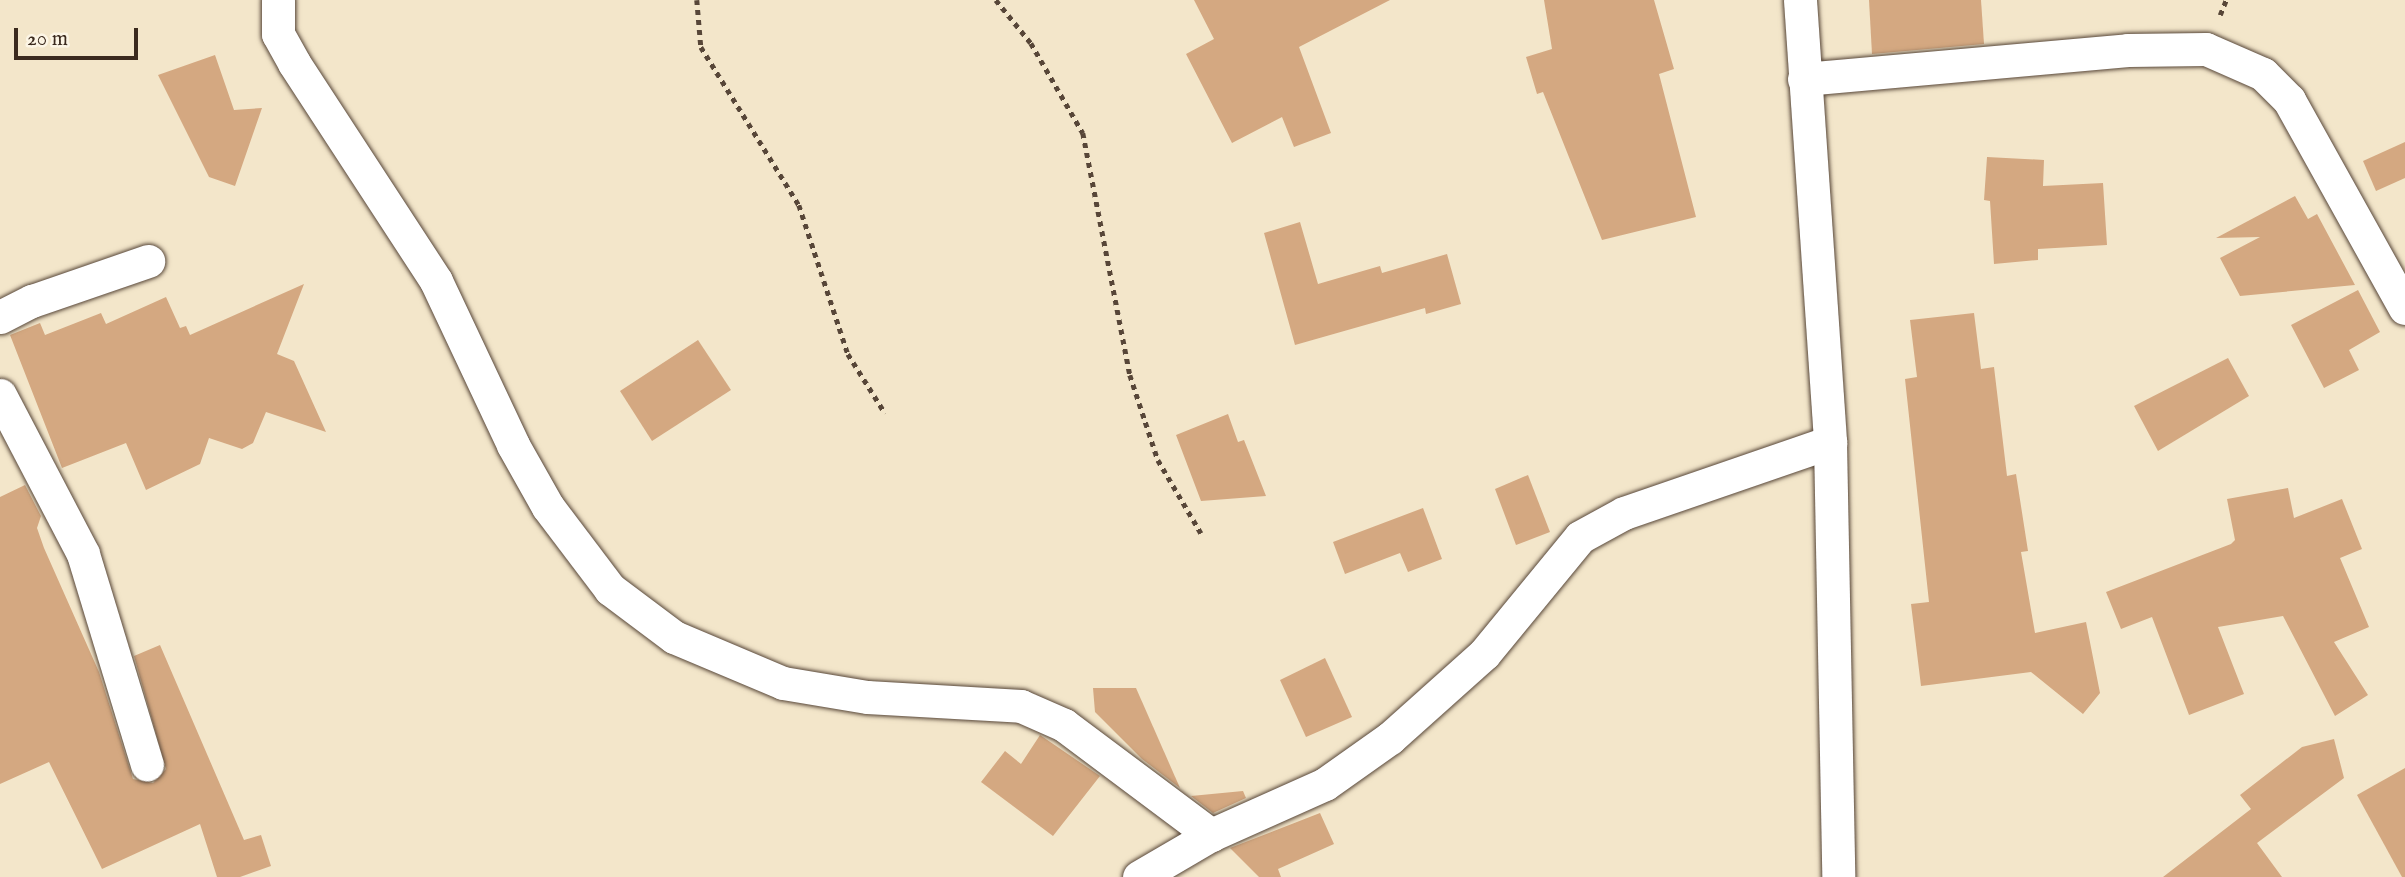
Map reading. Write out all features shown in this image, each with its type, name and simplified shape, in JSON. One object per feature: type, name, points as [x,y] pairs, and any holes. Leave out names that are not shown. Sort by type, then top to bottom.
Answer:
[{"type":"street","points":[[278,0],[278,34],[436,281],[513,445],[548,507],[610,589],[674,638],[783,683],[867,696],[1021,706],[1064,725],[1211,835]]},
{"type":"street","points":[[1800,0],[1829,442],[1838,877]]},
{"type":"street","points":[[1804,79],[2128,50],[2206,49],[2263,74],[2289,100],[2405,308]]},
{"type":"street","points":[[0,317],[32,301],[148,261]]},
{"type":"street","points":[[0,395],[83,554],[147,765]]},
{"type":"street","points":[[1139,877],[1211,835],[1325,785],[1390,738],[1483,654],[1580,537],[1624,513],[1829,442]]},
{"type":"path","points":[[697,0],[701,47],[799,205],[848,354],[884,413]]},
{"type":"path","points":[[996,0],[1031,43],[1083,133],[1130,374],[1158,460],[1201,533]]},
{"type":"building","points":[[1194,0],[1390,0],[1299,47],[1331,133],[1294,147],[1282,117],[1232,143],[1186,54],[1214,39]]},
{"type":"building","points":[[1544,0],[1654,0],[1674,69],[1659,74],[1696,217],[1602,240],[1543,92],[1537,94],[1526,57],[1552,49]]},
{"type":"building","points":[[1869,0],[1981,0],[1984,44],[1872,54]]},
{"type":"building","points":[[215,55],[234,110],[262,108],[235,186],[209,177],[158,75]]},
{"type":"building","points":[[2405,142],[2405,178],[2376,191],[2363,161]]},
{"type":"building","points":[[1987,157],[2044,160],[2043,186],[2103,183],[2107,245],[2038,249],[2038,260],[1994,264],[1990,201],[1984,200]]},
{"type":"building","points":[[2295,196],[2308,219],[2317,214],[2355,285],[2240,296],[2220,258],[2260,237],[2216,238]]},
{"type":"building","points":[[1300,222],[1318,284],[1380,266],[1382,273],[1447,254],[1461,304],[1426,314],[1425,308],[1295,345],[1264,233]]},
{"type":"building","points":[[304,284],[277,354],[294,361],[326,432],[266,412],[253,443],[242,449],[209,438],[200,464],[146,490],[126,443],[62,468],[10,335],[40,323],[45,335],[101,313],[106,324],[166,297],[180,328],[186,326],[190,335]]},
{"type":"building","points":[[2358,290],[2380,332],[2349,350],[2359,370],[2324,388],[2291,325]]},
{"type":"building","points":[[1974,313],[1981,369],[1994,367],[2007,476],[2016,474],[2028,551],[2021,552],[2035,633],[2086,622],[2100,693],[2083,714],[2031,672],[1921,686],[1911,604],[1929,602],[1905,379],[1917,377],[1910,320]]},
{"type":"building","points":[[698,340],[731,390],[652,441],[620,391]]},
{"type":"building","points":[[2228,358],[2249,396],[2158,451],[2134,406]]},
{"type":"building","points":[[1228,414],[1238,442],[1244,440],[1266,496],[1201,501],[1176,435]]},
{"type":"building","points":[[1528,475],[1550,532],[1516,545],[1495,489]]},
{"type":"building","points":[[25,485],[41,516],[37,528],[44,548],[99,672],[133,779],[153,783],[166,769],[134,656],[160,645],[244,840],[261,835],[271,866],[240,877],[217,877],[200,824],[102,869],[49,762],[0,784],[0,497]]},
{"type":"building","points":[[2288,488],[2294,518],[2342,499],[2362,549],[2340,558],[2369,627],[2334,642],[2368,695],[2335,716],[2283,616],[2218,627],[2244,694],[2189,715],[2152,617],[2121,629],[2106,592],[2231,544],[2235,540],[2227,499]]},
{"type":"building","points":[[1423,508],[1442,559],[1408,572],[1400,553],[1345,574],[1333,542]]},
{"type":"building","points":[[1325,658],[1352,717],[1306,737],[1280,680]]},
{"type":"building","points":[[1093,688],[1136,688],[1180,788],[1142,759],[1095,712]]},
{"type":"building","points":[[1040,735],[1100,776],[1053,836],[981,782],[1005,751],[1021,764]]},
{"type":"building","points":[[2334,739],[2344,778],[2257,843],[2282,877],[2163,877],[2251,809],[2240,795],[2302,747]]},
{"type":"building","points":[[2405,768],[2405,877],[2402,877],[2357,795]]},
{"type":"building","points":[[1243,791],[1246,798],[1213,813],[1191,796]]},
{"type":"building","points":[[1320,813],[1334,844],[1278,869],[1281,877],[1259,877],[1230,848]]}]
